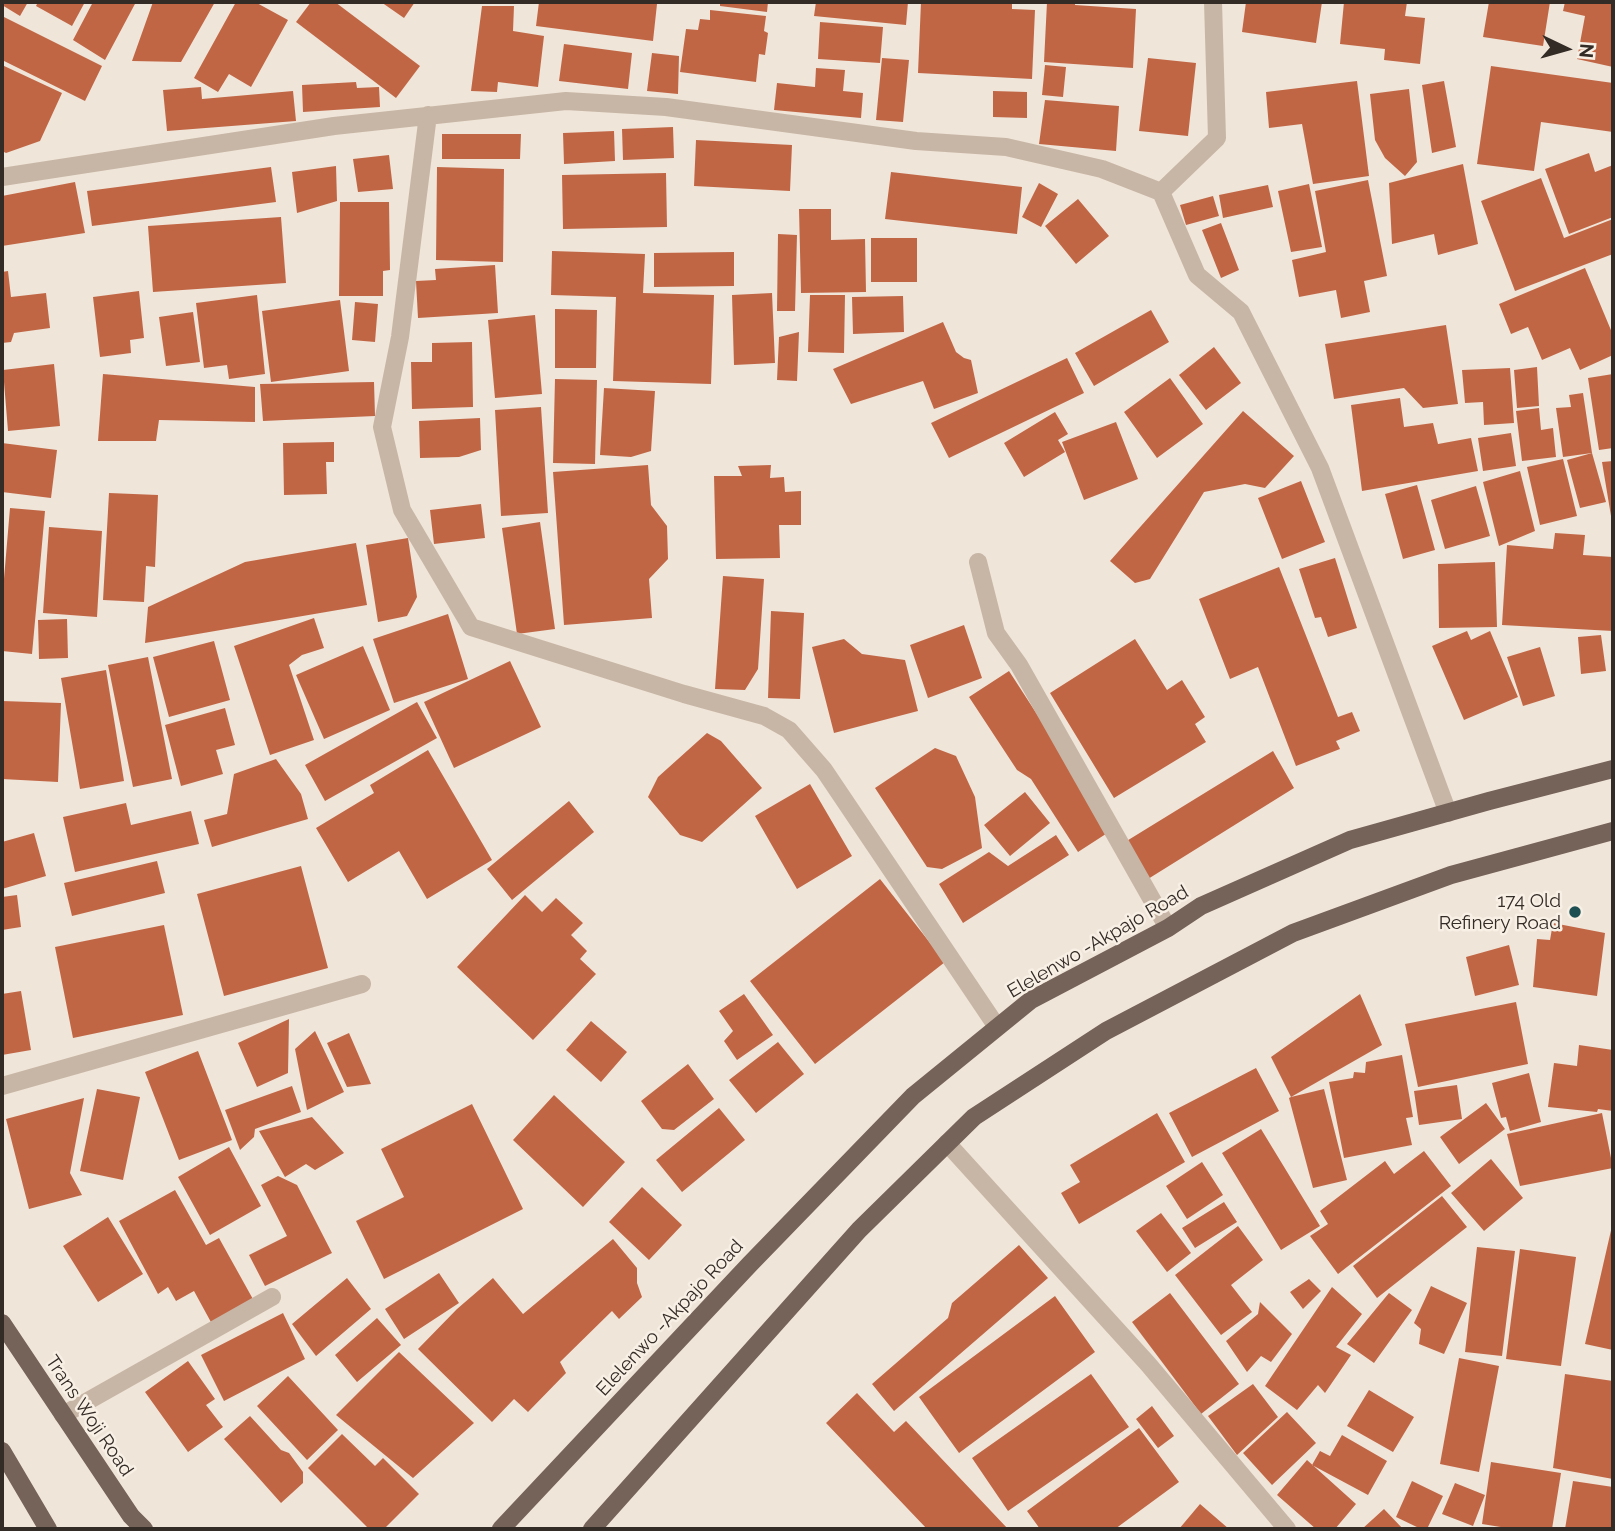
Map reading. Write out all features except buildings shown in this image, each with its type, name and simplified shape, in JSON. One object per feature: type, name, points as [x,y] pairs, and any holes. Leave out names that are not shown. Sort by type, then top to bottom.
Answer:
[{"type":"main road","name":"Elelenwo -Akpajo Road","points":[[501,1529],[750,1264],[913,1096],[1031,1000],[1168,928],[1201,906],[1350,840],[1613,769]]},
{"type":"main road","points":[[593,1529],[859,1230],[974,1116],[1106,1031],[1293,933],[1451,875],[1613,831]]},
{"type":"main road","name":"Trans Woji Road","points":[[2,1323],[137,1523]]},
{"type":"main road","points":[[2,1451],[48,1529]]},
{"type":"main road","points":[[137,1523],[159,1529]]},
{"type":"street","points":[[1161,192],[1217,138],[1213,2]]},
{"type":"street","points":[[2,177],[334,127],[566,102],[666,107],[916,141],[1006,147],[1102,169],[1161,192],[1198,275],[1241,312],[1320,468],[1448,813]]},
{"type":"street","points":[[428,115],[400,337],[382,428],[402,510],[471,627],[670,690],[764,716],[789,730],[824,770],[997,1027]]},
{"type":"street","points":[[978,562],[996,634],[1025,677],[1168,928]]},
{"type":"street","points":[[2,1086],[362,984]]},
{"type":"street","points":[[947,1143],[1148,1364],[1287,1529]]},
{"type":"street","points":[[63,1415],[272,1297]]},
{"type":"place","name":"174 Old Refinery Road","points":[[1575,912]]}]
